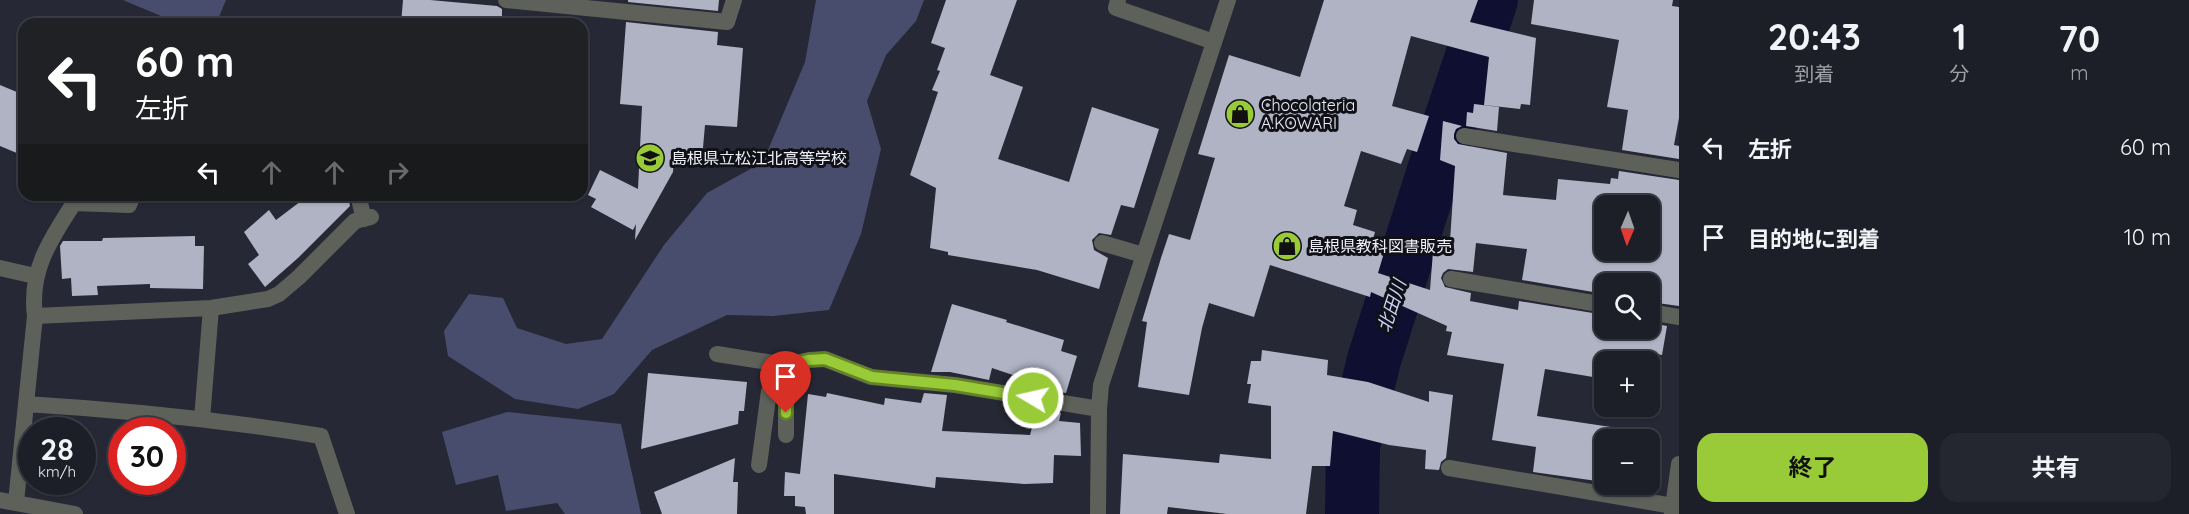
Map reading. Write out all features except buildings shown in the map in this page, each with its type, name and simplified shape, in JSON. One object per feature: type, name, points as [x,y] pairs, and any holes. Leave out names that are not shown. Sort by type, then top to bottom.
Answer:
[{"type":"street","points":[[506,0],[727,22],[734,0]]},
{"type":"street","points":[[1118,0],[1116,8],[1214,42]]},
{"type":"street","points":[[1098,514],[1101,385],[1228,0]]},
{"type":"street","points":[[1464,136],[1679,170]]},
{"type":"street","points":[[75,514],[8,501],[26,404],[35,316],[35,276],[44,254],[74,203],[129,205],[131,201]]},
{"type":"street","points":[[35,316],[211,308],[268,299],[279,294],[299,277],[355,221],[367,218],[360,201]]},
{"type":"street","points":[[1102,243],[1143,255]]},
{"type":"street","points":[[0,267],[35,276]]},
{"type":"street","points":[[1451,279],[1594,303]]},
{"type":"street","points":[[202,419],[211,308]]},
{"type":"street","points":[[1660,314],[1679,317]]},
{"type":"street","points":[[717,354],[786,372]]},
{"type":"street","points":[[759,465],[769,391],[786,372],[809,360],[825,359],[872,377],[955,385],[1099,409]]},
{"type":"street","points":[[786,372],[786,435]]},
{"type":"street","points":[[26,404],[109,409],[202,419],[321,436],[347,514]]},
{"type":"street","points":[[1449,468],[1672,510],[1679,464]]},
{"type":"shaded area","points":[[123,0],[226,0],[218,18],[166,18]]},
{"type":"shaded area","points":[[816,0],[924,0],[916,21],[886,55],[867,101],[881,149],[861,234],[829,310],[773,316],[727,315],[652,350],[614,394],[578,409],[515,399],[448,356],[444,331],[469,294],[503,298],[517,328],[566,344],[602,339],[664,245],[707,193],[763,162],[805,62]]},
{"type":"shaded area","points":[[507,412],[621,424],[641,514],[565,514],[557,503],[506,511],[498,475],[456,485],[442,432]]},
{"type":"waterway","name":"北田川","points":[[1352,514],[1353,446],[1374,360],[1491,0]]},
{"type":"place","name":"Chocolateria A.KOWARI","points":[[1240,114]]},
{"type":"place","name":"島根県立松江北高等学校","points":[[650,158]]},
{"type":"place","name":"島根県教科図書販売","points":[[1287,246]]},
{"type":"route","points":[[786,413],[786,365],[825,359],[872,377],[955,385],[1033,398]]}]
